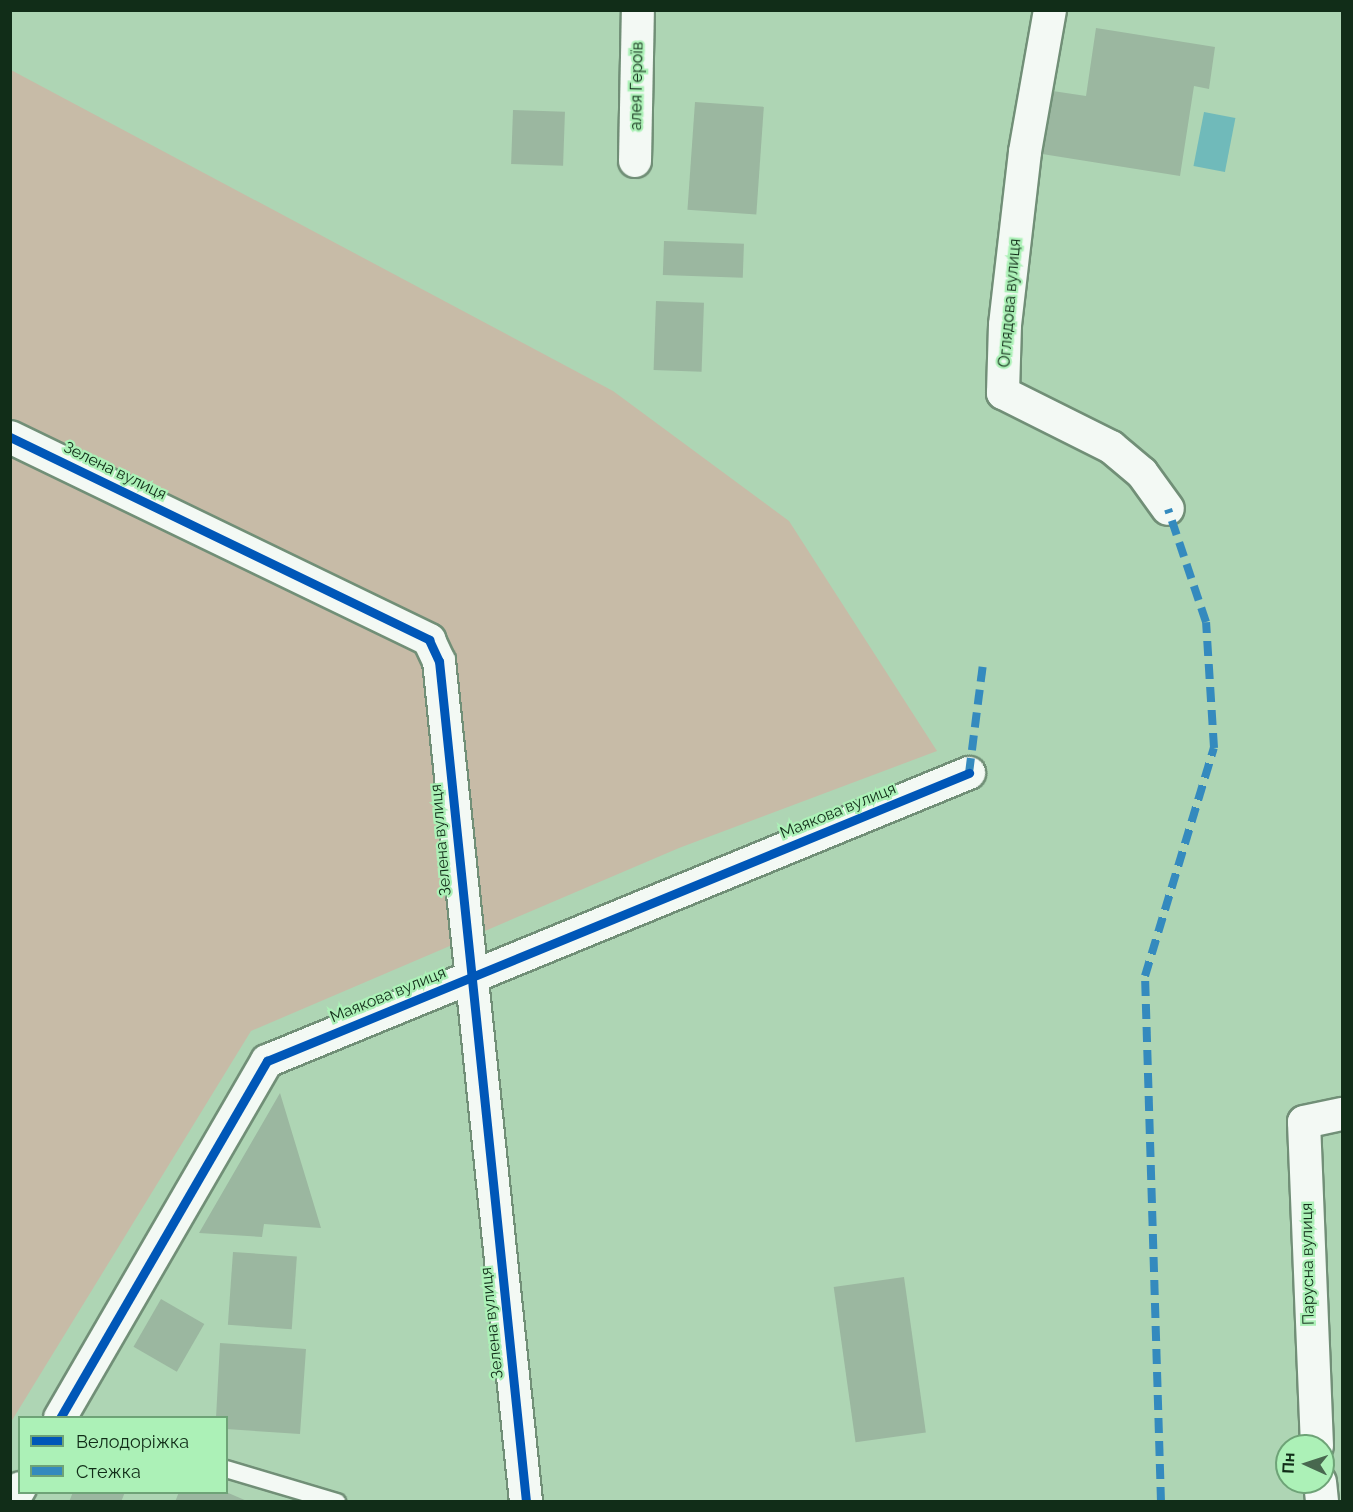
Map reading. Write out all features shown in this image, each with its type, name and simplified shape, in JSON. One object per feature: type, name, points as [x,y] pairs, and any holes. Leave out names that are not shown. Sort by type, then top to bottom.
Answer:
[{"type":"street","name":"алея Героїв","points":[[635,161],[638,10]]},
{"type":"street","name":"Оглядова вулиця","points":[[1050,10],[1025,152],[1005,326],[1003,393],[1111,447],[1142,472],[1168,509]]},
{"type":"street","name":"Зелена вулиця","points":[[10,437],[429,640],[439,662],[469,977],[526,1502]]},
{"type":"street","name":"Маякова вулиця","points":[[61,1416],[267,1061],[969,773]]},
{"type":"street","name":"Парусна вулиця","points":[[1317,1434],[1304,1122],[1342,1114]]},
{"type":"lane","points":[[228,1470],[338,1502]]},
{"type":"shaded area","points":[[11,70],[613,391],[789,521],[937,751],[679,848],[251,1031],[11,1422]]},
{"type":"water","points":[[1204,112],[1235,118],[1225,172],[1194,166]]},
{"type":"building","points":[[1096,28],[1215,47],[1209,89],[1194,86],[1180,176],[1036,153],[1046,90],[1086,96]]},
{"type":"building","points":[[695,102],[764,107],[756,215],[687,210]]},
{"type":"building","points":[[513,110],[565,112],[563,166],[511,164]]},
{"type":"building","points":[[664,241],[744,244],[743,278],[663,275]]},
{"type":"building","points":[[656,301],[704,303],[702,372],[654,370]]},
{"type":"building","points":[[280,1093],[321,1228],[264,1224],[262,1237],[199,1233]]},
{"type":"building","points":[[233,1252],[297,1256],[292,1329],[228,1325]]},
{"type":"building","points":[[904,1277],[926,1432],[856,1442],[834,1287]]},
{"type":"building","points":[[161,1299],[204,1324],[177,1372],[134,1347]]},
{"type":"building","points":[[220,1343],[306,1349],[300,1434],[228,1429],[228,1416],[216,1416]]},
{"type":"building","points":[[228,1493],[247,1501],[175,1502],[178,1494]]},
{"type":"building","points":[[72,1494],[124,1494],[121,1502],[69,1502]]},
{"type":"marked path","points":[[1161,1502],[1145,976],[1214,748],[1206,622],[1168,509]]},
{"type":"marked path","points":[[969,773],[983,664]]},
{"type":"cycle path","points":[[10,437],[429,640],[439,661],[526,1502]]},
{"type":"cycle path","points":[[61,1416],[267,1061],[969,773]]}]
